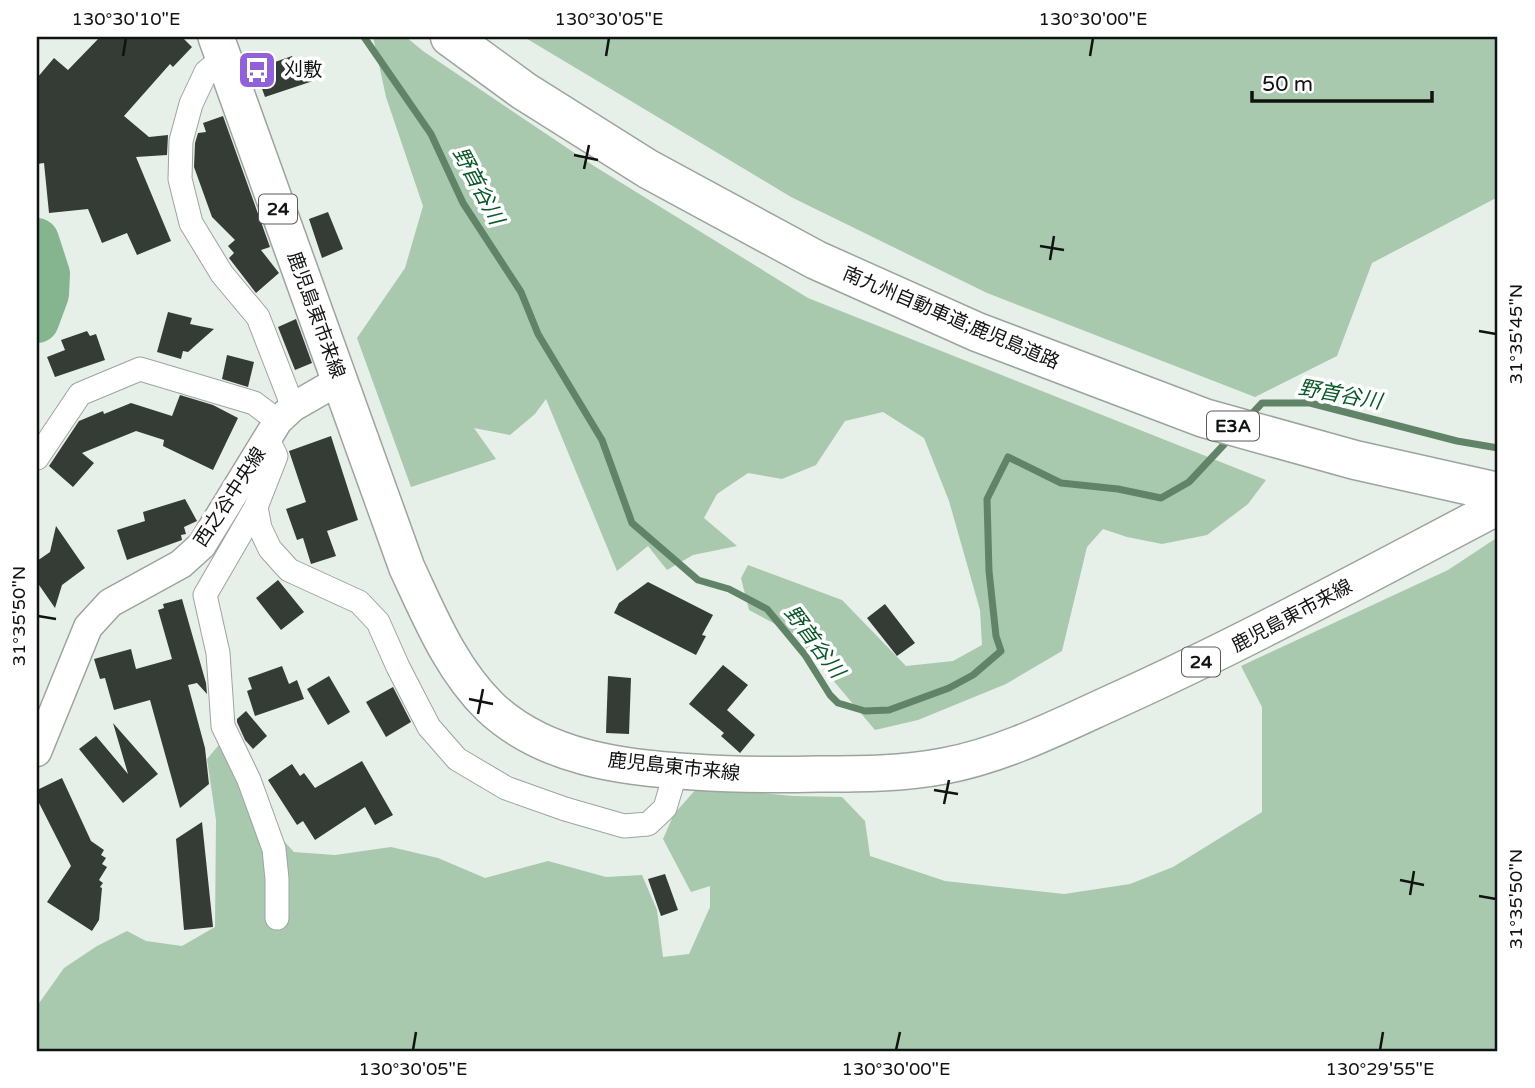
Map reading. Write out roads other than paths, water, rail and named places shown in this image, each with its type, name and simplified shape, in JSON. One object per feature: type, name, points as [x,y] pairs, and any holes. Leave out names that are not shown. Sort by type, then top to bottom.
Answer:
[{"type":"highway","name":"南九州自動車道;鹿児島道路","points":[[450,37],[524,92],[648,169],[816,260],[977,332],[1204,418],[1356,460],[1498,492]]},
{"type":"main road","name":"鹿児島東市来線","points":[[220,48],[407,568],[433,625],[460,673],[491,708],[527,736],[573,754],[620,765],[737,775],[888,774],[945,766],[995,753],[1225,651],[1498,508]]},
{"type":"street","points":[[220,48],[191,104],[181,141],[180,179],[191,223],[222,274],[258,317],[279,422],[276,456],[256,507],[205,595],[218,653],[223,726],[249,780],[274,849],[277,918]]},
{"type":"street","points":[[37,458],[80,394],[140,369],[254,403],[279,422]]},
{"type":"street","name":"西之谷中央線","points":[[37,752],[88,627],[110,603],[181,564],[202,545],[279,422],[340,380]]},
{"type":"street","points":[[256,507],[260,528],[270,549],[289,570],[359,602],[378,622],[429,727],[457,759],[506,788],[624,826],[648,824],[665,808],[676,771]]},
{"type":"waterway","name":"野首谷川","points":[[364,37],[431,134],[463,203],[521,292],[538,334],[602,440],[632,523],[698,580],[729,589],[767,609],[805,655],[838,703],[865,711],[889,710],[949,688],[973,675],[1001,651],[996,636],[989,571],[987,499],[1008,457],[1061,483],[1118,489],[1161,498],[1189,482],[1231,437]]},
{"type":"waterway","points":[[37,240],[48,274],[47,294],[37,321]]},
{"type":"waterway","name":"野首谷川","points":[[1248,418],[1262,403],[1310,403],[1457,441],[1498,448]]},
{"type":"place","name":"刈敷","points":[[257,70]]}]
